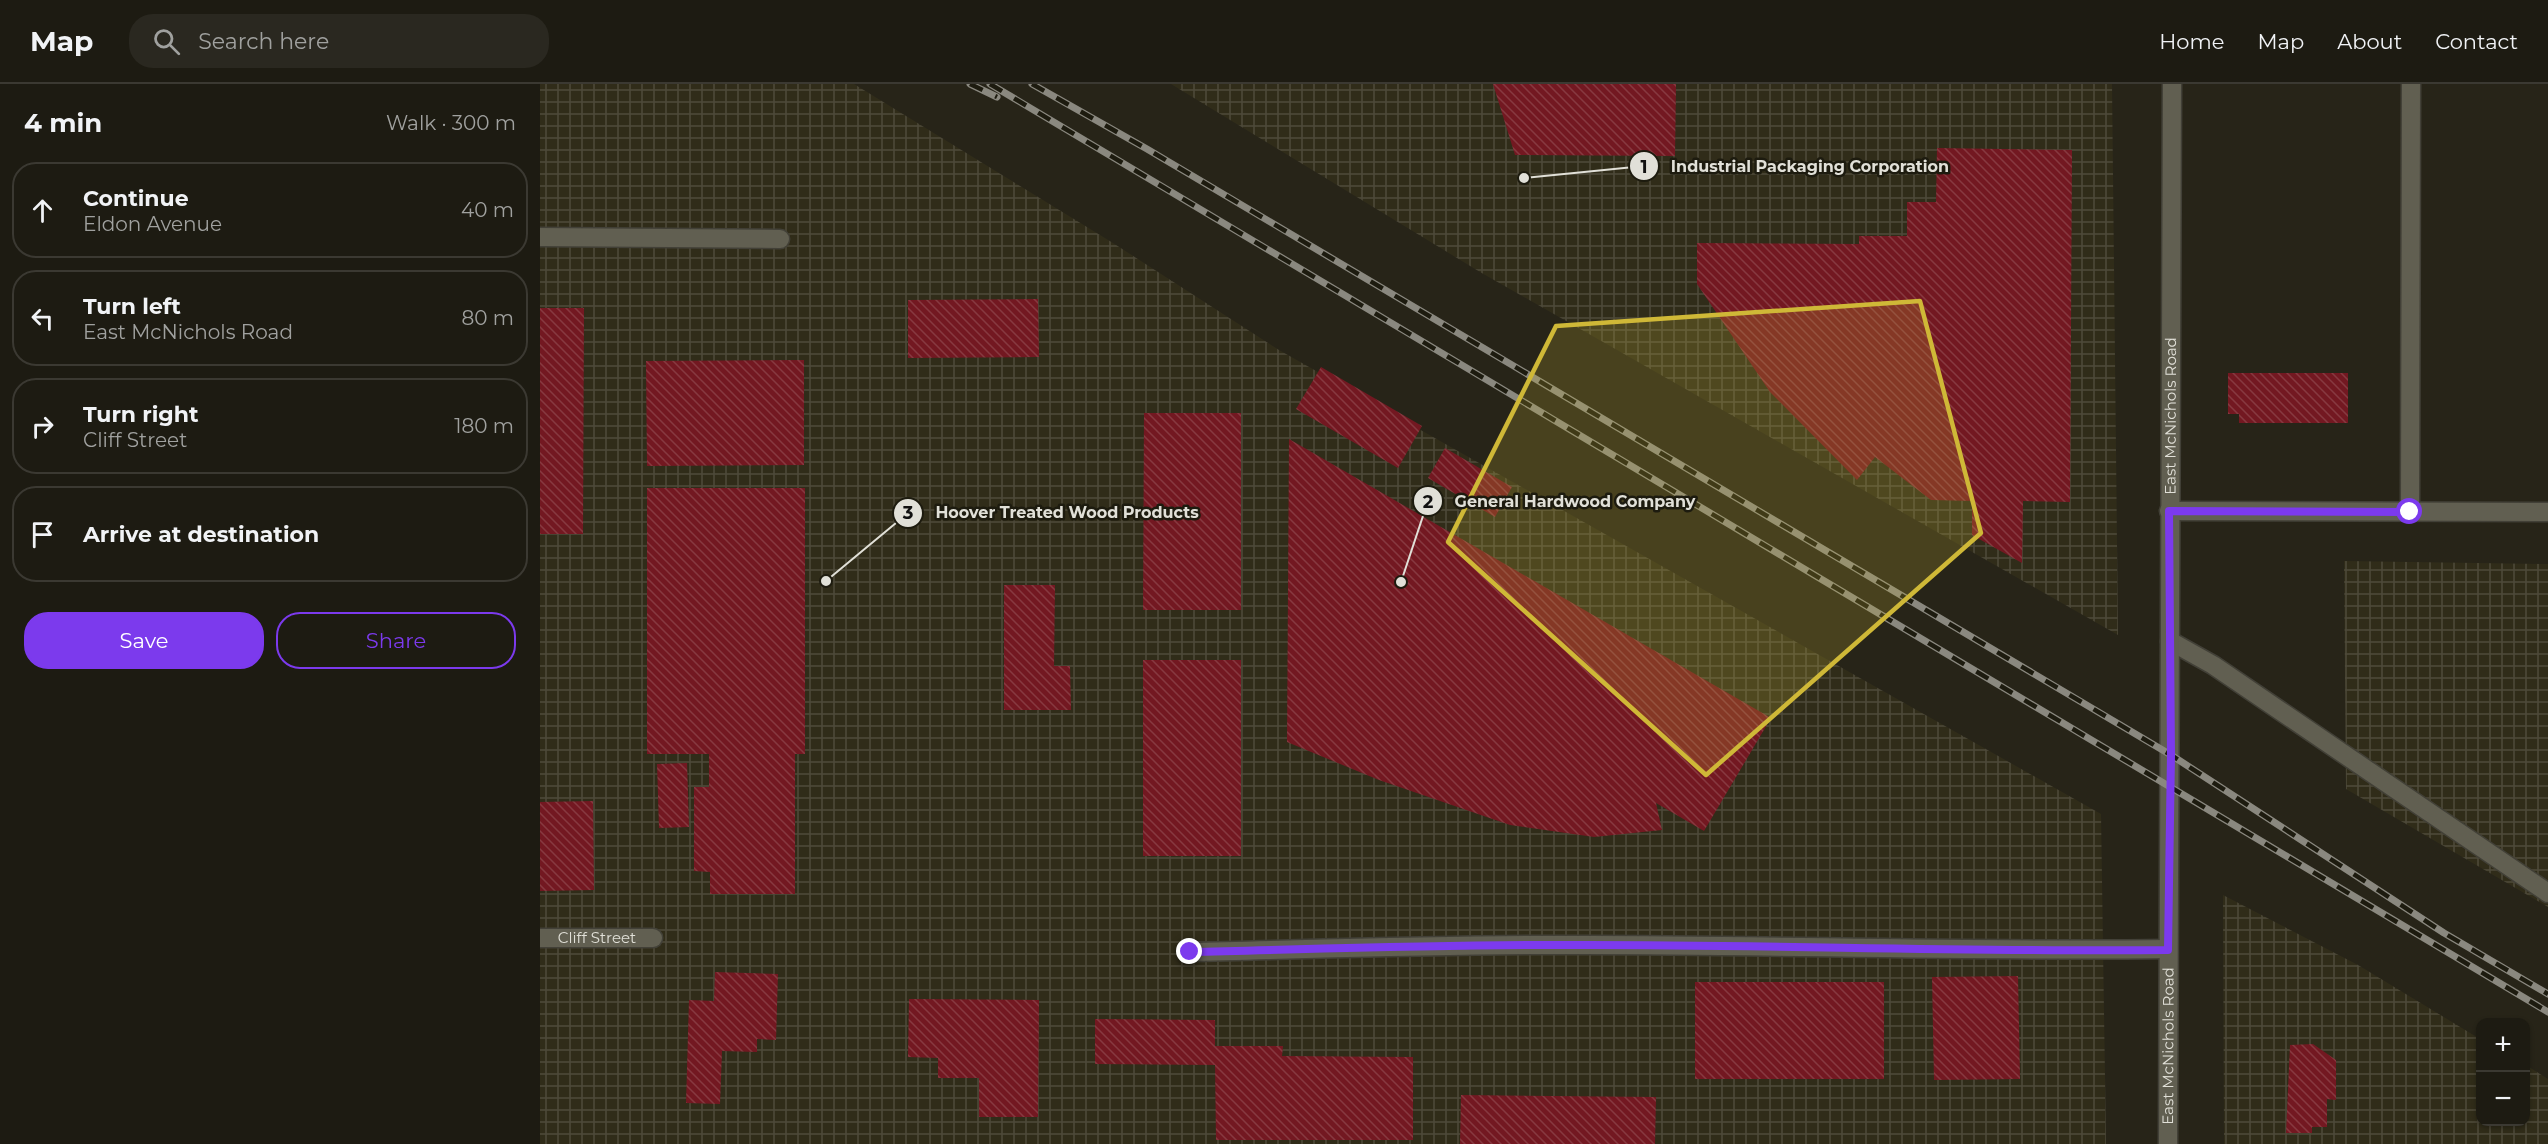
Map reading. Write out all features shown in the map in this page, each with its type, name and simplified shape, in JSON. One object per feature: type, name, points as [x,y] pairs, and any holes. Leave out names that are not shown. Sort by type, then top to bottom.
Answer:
[{"type":"main road","name":"East McNichols Road","points":[[2168,1144],[2172,84]]},
{"type":"main road","points":[[2410,84],[2410,512]]},
{"type":"main road","points":[[540,237],[780,239]]},
{"type":"main road","points":[[2169,511],[2548,512]]},
{"type":"main road","points":[[2170,641],[2213,665],[2548,893]]},
{"type":"main road","name":"Cliff Street","points":[[540,938],[653,938]]},
{"type":"main road","points":[[1190,952],[1584,945],[1855,946],[2064,951],[2168,950]]},
{"type":"highlighted area","points":[[1920,301],[1981,533],[1706,775],[1448,542],[1556,326]]},
{"type":"shaded area","points":[[540,84],[854,84],[1113,243],[1279,350],[2101,814],[2106,1144],[540,1144]]},
{"type":"shaded area","points":[[1171,84],[2112,84],[2118,635],[1480,272]]},
{"type":"shaded area","points":[[2344,561],[2548,564],[2548,907],[2346,789]]},
{"type":"shaded area","points":[[2223,895],[2358,965],[2476,1037],[2476,1126],[2530,1126],[2530,1068],[2548,1079],[2548,1144],[2224,1144]]},
{"type":"building","points":[[1493,84],[1676,84],[1675,156],[1515,155]]},
{"type":"building","points":[[1937,148],[2072,150],[2070,502],[2023,501],[2022,563],[1972,535],[1972,501],[1931,500],[1875,457],[1857,480],[1770,392],[1697,284],[1697,243],[1859,244],[1859,236],[1907,236],[1907,202],[1936,202]]},
{"type":"building","points":[[1038,299],[1039,357],[908,358],[908,300]]},
{"type":"building","points":[[540,308],[584,308],[583,534],[540,534]]},
{"type":"building","points":[[804,360],[804,465],[647,466],[646,361]]},
{"type":"building","points":[[1321,367],[1422,426],[1398,468],[1296,409]]},
{"type":"building","points":[[2228,373],[2348,373],[2348,423],[2239,423],[2239,414],[2228,414]]},
{"type":"building","points":[[1144,413],[1241,413],[1241,610],[1143,610]]},
{"type":"building","points":[[1289,439],[1771,718],[1704,831],[1656,803],[1662,830],[1594,837],[1510,825],[1379,780],[1287,742]]},
{"type":"building","points":[[1445,448],[1512,487],[1495,517],[1428,478]]},
{"type":"building","points":[[647,488],[805,488],[805,754],[795,754],[795,894],[710,894],[710,872],[694,871],[694,787],[709,787],[709,754],[647,754]]},
{"type":"building","points":[[1004,585],[1055,585],[1054,666],[1070,666],[1071,710],[1004,710]]},
{"type":"building","points":[[1143,660],[1241,660],[1241,856],[1143,856]]},
{"type":"building","points":[[687,763],[689,827],[659,828],[657,764]]},
{"type":"building","points":[[593,801],[594,890],[540,891],[540,802]]},
{"type":"building","points":[[715,972],[778,974],[776,1040],[757,1039],[757,1052],[722,1051],[720,1104],[686,1103],[689,1000],[714,1001]]},
{"type":"building","points":[[2018,976],[2020,1079],[1934,1080],[1932,977]]},
{"type":"building","points":[[1695,982],[1884,982],[1884,1079],[1695,1079]]},
{"type":"building","points":[[909,999],[1039,1000],[1038,1117],[979,1117],[979,1078],[938,1078],[938,1058],[908,1057]]},
{"type":"building","points":[[1095,1019],[1215,1020],[1215,1046],[1283,1046],[1282,1056],[1413,1057],[1413,1140],[1216,1140],[1215,1065],[1095,1064]]},
{"type":"building","points":[[2313,1044],[2336,1060],[2336,1100],[2327,1099],[2327,1127],[2312,1127],[2312,1133],[2286,1133],[2290,1045]]},
{"type":"building","points":[[1461,1095],[1656,1097],[1655,1144],[1460,1144]]},
{"type":"railway","points":[[970,84],[997,97]]},
{"type":"railway","points":[[990,84],[2548,1012]]},
{"type":"railway","points":[[1032,84],[1147,149],[2171,755],[2444,933],[2548,994]]},
{"type":"place","name":"Industrial Packaging Corporation","points":[[1524,178]]},
{"type":"place","name":"Hoover Treated Wood Products","points":[[826,581]]},
{"type":"place","name":"General Hardwood Company","points":[[1401,582]]},
{"type":"route","points":[[1190,952],[1584,945],[1855,946],[2064,951],[2168,950],[2171,755],[2169,511],[2410,512]]}]
